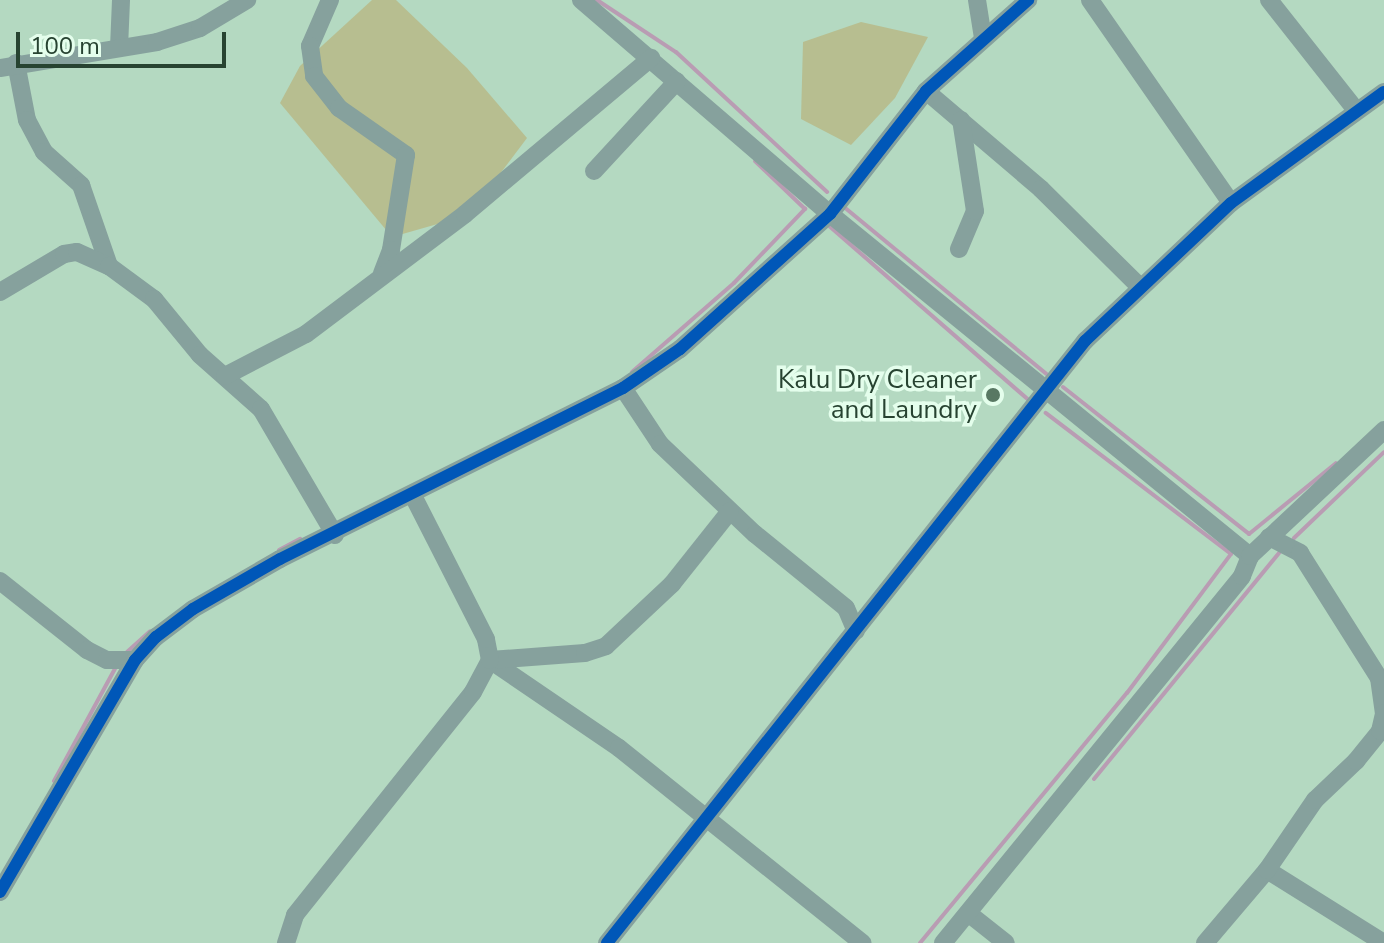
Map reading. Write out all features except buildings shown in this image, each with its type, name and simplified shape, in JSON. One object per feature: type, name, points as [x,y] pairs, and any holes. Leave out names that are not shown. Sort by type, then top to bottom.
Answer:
[{"type":"street","points":[[119,48],[121,0]]},
{"type":"street","points":[[109,266],[81,185],[44,152],[27,120],[8,65],[119,48],[200,28],[247,0]]},
{"type":"street","points":[[330,0],[310,46],[314,76],[339,108],[406,155],[391,250],[381,274]]},
{"type":"street","points":[[581,0],[830,214],[1250,556]]},
{"type":"street","points":[[977,0],[983,37]]},
{"type":"street","points":[[0,892],[135,660],[193,609],[623,388],[680,349],[830,214],[926,91],[1028,0]]},
{"type":"street","points":[[1090,0],[1231,203]]},
{"type":"street","points":[[1269,0],[1356,110]]},
{"type":"street","points":[[225,376],[306,334],[381,274],[465,214],[651,58]]},
{"type":"street","points":[[594,171],[677,81]]},
{"type":"street","points":[[926,91],[1041,189],[1140,287]]},
{"type":"street","points":[[607,943],[1085,341],[1231,203],[1384,92]]},
{"type":"street","points":[[959,249],[975,211],[961,120]]},
{"type":"street","points":[[0,292],[64,254],[77,252],[109,266],[154,299],[225,376],[261,409],[335,535]]},
{"type":"street","points":[[623,388],[660,444],[730,511],[846,608],[856,631]]},
{"type":"street","points":[[943,943],[1242,576],[1250,556],[1384,430]]},
{"type":"street","points":[[286,943],[295,915],[473,692],[490,660],[486,639],[413,496]]},
{"type":"street","points":[[490,660],[585,653],[606,646],[663,594],[730,511]]},
{"type":"street","points":[[1205,943],[1267,870],[1315,800],[1380,731],[1384,712],[1379,678],[1300,553],[1269,537]]},
{"type":"street","points":[[0,581],[87,650],[107,660],[135,660]]},
{"type":"street","points":[[490,660],[619,748],[862,943]]},
{"type":"street","points":[[1267,870],[1384,943]]},
{"type":"street","points":[[968,913],[1006,943]]},
{"type":"green space","points":[[372,0],[396,0],[467,68],[527,138],[484,195],[441,223],[392,237],[280,103],[300,66]]},
{"type":"green space","points":[[861,22],[928,37],[895,98],[851,145],[801,119],[803,42]]},
{"type":"waterway","points":[[597,0],[676,52],[827,192]]},
{"type":"waterway","points":[[632,372],[734,283],[805,209],[755,161]]},
{"type":"waterway","points":[[844,207],[1049,376]]},
{"type":"waterway","points":[[828,225],[1031,402]]},
{"type":"waterway","points":[[1063,387],[1249,534],[1336,463]]},
{"type":"waterway","points":[[920,943],[1127,693],[1231,554],[1046,413]]},
{"type":"waterway","points":[[1294,538],[1384,452]]},
{"type":"waterway","points":[[279,550],[300,539]]},
{"type":"waterway","points":[[1094,779],[1282,549]]},
{"type":"waterway","points":[[127,652],[150,631]]},
{"type":"waterway","points":[[54,781],[117,665]]},
{"type":"cycle path","points":[[0,892],[135,660],[156,637],[193,609],[280,559],[623,388],[680,349],[830,214],[926,91],[1028,0]]},
{"type":"cycle path","points":[[607,943],[1085,341],[1231,203],[1384,92]]},
{"type":"place","name":"Kalu Dry Cleaner and Laundry","points":[[993,395]]}]
